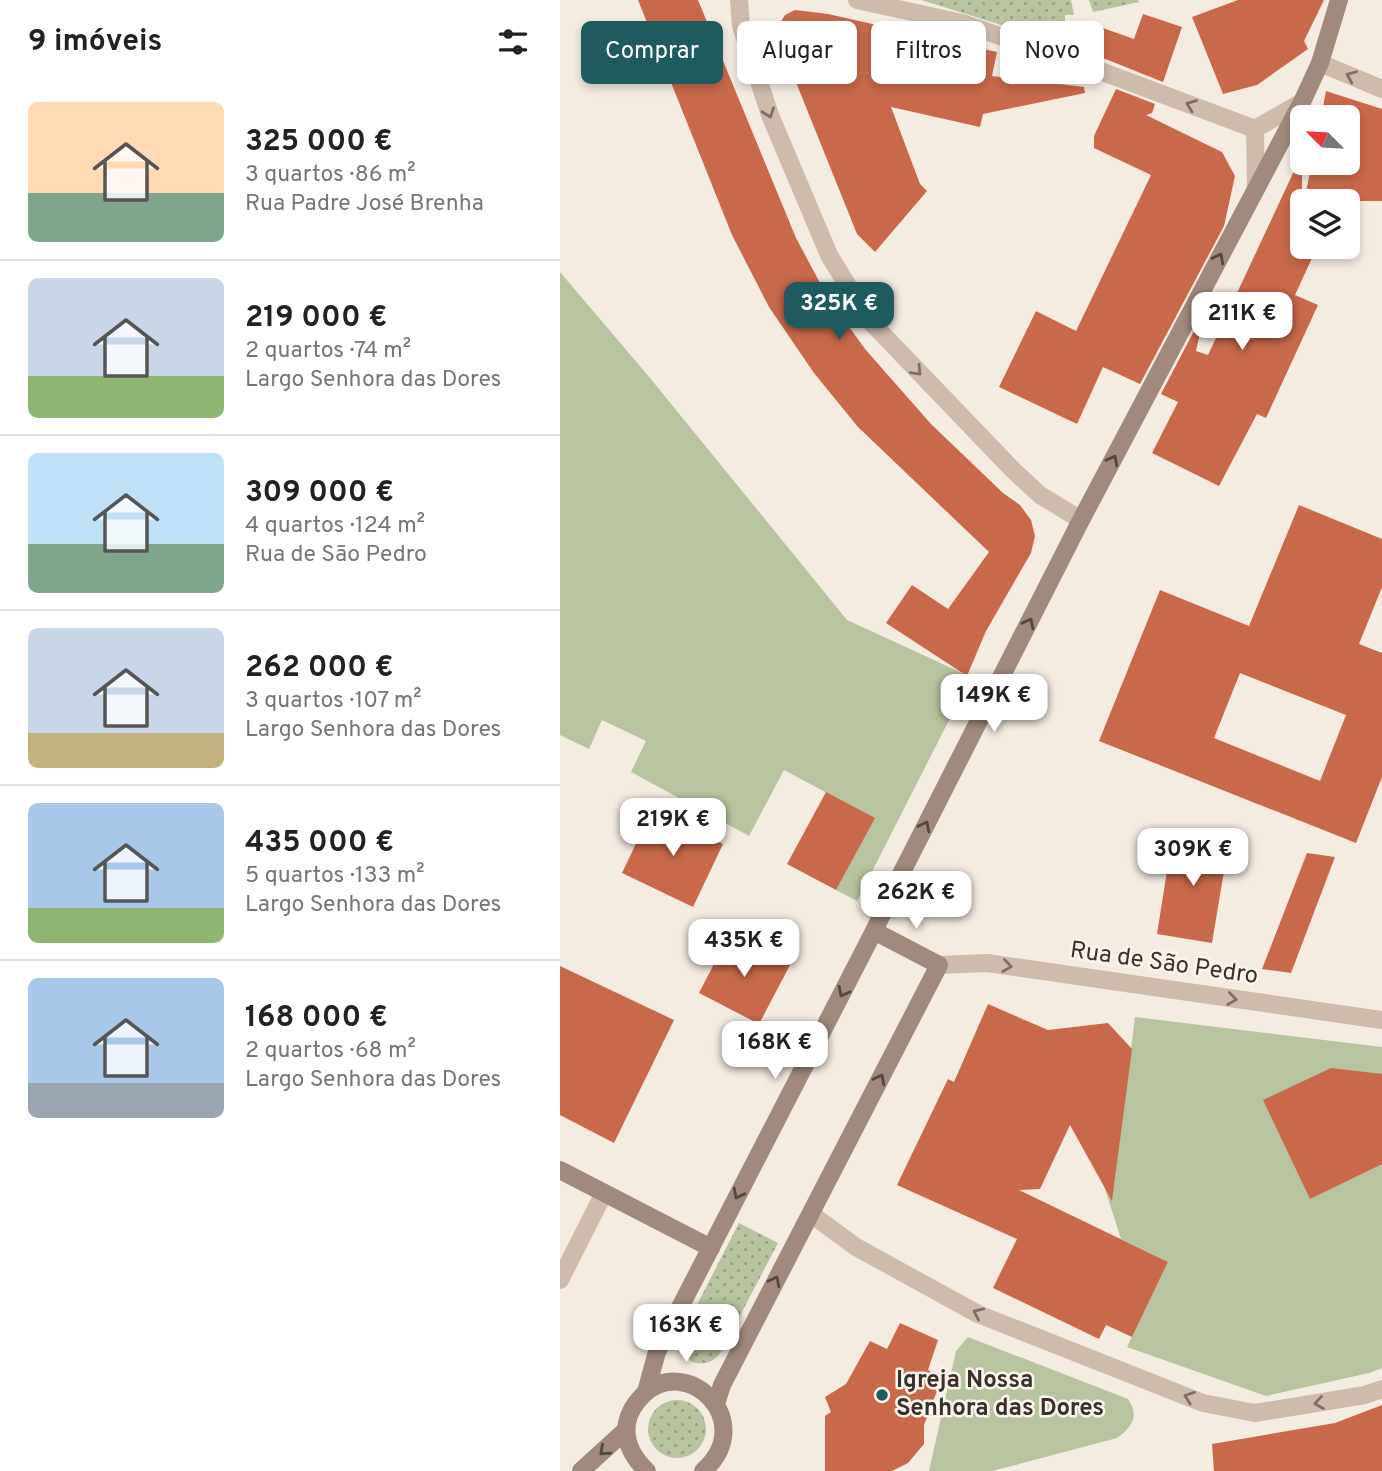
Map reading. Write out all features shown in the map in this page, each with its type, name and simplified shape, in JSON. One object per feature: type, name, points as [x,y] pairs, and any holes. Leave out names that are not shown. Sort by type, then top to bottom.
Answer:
[{"type":"main road","points":[[647,1471],[632,1454],[626,1430],[629,1416],[646,1392],[657,1352],[874,931],[1081,520],[1303,102],[1320,63],[1339,0]]},
{"type":"main road","points":[[716,1404],[722,1385],[939,965],[874,931]]},
{"type":"main road","points":[[560,1170],[711,1248]]},
{"type":"main road","points":[[646,1392],[670,1383],[684,1383],[696,1387],[716,1404],[724,1429],[723,1441],[719,1454],[703,1471]]},
{"type":"main road","points":[[581,1471],[626,1430]]},
{"type":"street","points":[[739,0],[740,26],[770,115],[829,255],[867,319],[1013,470],[1040,495],[1081,520]]},
{"type":"street","points":[[857,0],[962,23],[1255,129],[1303,102]]},
{"type":"street","points":[[1320,63],[1382,89]]},
{"type":"street","points":[[1255,129],[1256,187]]},
{"type":"street","name":"Rua de São Pedro","points":[[939,965],[987,963],[1382,1020]]},
{"type":"street","points":[[560,1280],[604,1193]]},
{"type":"street","points":[[811,1214],[856,1247],[978,1314],[1203,1402],[1255,1413],[1365,1395],[1382,1389]]},
{"type":"green space","points":[[921,0],[1071,0],[1074,15],[1065,15],[1065,21],[1000,21],[998,24]]},
{"type":"green space","points":[[1089,0],[1138,0],[1139,2],[1093,12]]},
{"type":"green space","points":[[560,272],[847,620],[971,677],[857,901],[836,890],[874,818],[784,770],[749,836],[631,772],[646,741],[602,720],[589,749],[560,735]]},
{"type":"green space","points":[[1135,1017],[1382,1047],[1382,1368],[1266,1396],[1127,1347],[1168,1262],[1121,1239],[1104,1186],[1114,1185]]},
{"type":"green space","points":[[739,1223],[778,1243],[721,1352],[708,1362],[692,1362],[681,1349],[683,1332]]},
{"type":"green space","points":[[968,1337],[1128,1399],[1132,1405],[1133,1421],[1117,1438],[992,1471],[929,1471],[956,1351]]},
{"type":"green space","points":[[671,1400],[683,1400],[693,1404],[702,1413],[706,1435],[698,1450],[683,1458],[671,1458],[661,1454],[652,1445],[648,1435],[648,1423],[652,1413],[661,1404]]},
{"type":"building","points":[[638,0],[698,0],[707,21],[646,21]]},
{"type":"building","points":[[1238,0],[1324,0],[1304,41],[1308,49],[1257,85],[1223,94],[1192,17]]},
{"type":"building","points":[[795,10],[828,14],[871,24],[871,84],[986,84],[986,50],[997,52],[992,76],[1000,77],[1000,84],[1059,84],[1084,87],[1085,93],[983,114],[980,127],[891,107],[920,184],[927,191],[875,252],[857,234],[797,84],[857,84],[857,21],[781,21],[785,15]]},
{"type":"building","points":[[1143,14],[1182,27],[1163,82],[1104,58],[1104,28],[1134,39]]},
{"type":"building","points":[[723,61],[796,238],[827,296],[865,349],[931,424],[1003,493],[1020,505],[1031,520],[1035,536],[1031,553],[986,631],[967,676],[886,623],[912,585],[948,609],[989,552],[858,427],[814,373],[769,307],[732,235],[672,84],[723,84]]},
{"type":"building","points":[[1116,89],[1155,104],[1152,113],[1146,115],[1222,152],[1235,176],[1224,226],[1140,384],[1103,367],[1077,424],[999,387],[1036,311],[1076,331],[1151,175],[1094,148],[1094,136]]},
{"type":"building","points":[[1326,91],[1382,109],[1382,201],[1360,201],[1360,189],[1307,189],[1309,175],[1360,175],[1360,105],[1323,105]]},
{"type":"building","points":[[1292,175],[1302,175],[1302,189],[1290,189],[1290,259],[1312,259],[1295,295],[1318,305],[1266,418],[1257,414],[1219,486],[1152,453],[1178,402],[1161,394],[1205,310],[1196,351],[1208,355]]},
{"type":"building","points":[[1299,505],[1382,539],[1382,587],[1359,644],[1382,653],[1382,777],[1356,843],[1099,741],[1160,590],[1249,626]],"holes":[[[1240,673],[1346,715],[1320,781],[1214,738]]]},
{"type":"building","points":[[826,792],[875,818],[836,890],[787,864]]},
{"type":"building","points":[[652,810],[723,844],[693,907],[622,873]]},
{"type":"building","points":[[1173,833],[1229,841],[1212,943],[1157,934]]},
{"type":"building","points":[[1307,853],[1335,857],[1291,973],[1262,969]]},
{"type":"building","points":[[729,935],[790,965],[759,1024],[699,993]]},
{"type":"building","points":[[560,966],[674,1020],[614,1143],[560,1115]]},
{"type":"building","points":[[988,1004],[1048,1030],[1108,1023],[1132,1049],[1112,1201],[1070,1125],[1040,1189],[1019,1190],[1168,1262],[1132,1337],[1106,1325],[1099,1339],[993,1288],[1017,1239],[897,1185],[948,1079],[954,1082]]},
{"type":"building","points":[[1331,1068],[1382,1074],[1382,1164],[1310,1199],[1263,1100]]},
{"type":"building","name":"Igreja Nossa Senhora das Dores","points":[[900,1323],[938,1340],[928,1370],[942,1378],[924,1425],[924,1444],[908,1463],[892,1471],[825,1471],[825,1416],[831,1412],[825,1397],[846,1384],[870,1341],[887,1349]]},
{"type":"building","points":[[1382,1405],[1382,1471],[1214,1471],[1212,1444],[1335,1423]]},
{"type":"place","name":"Igreja Nossa Senhora das Dores","points":[[882,1395]]}]
